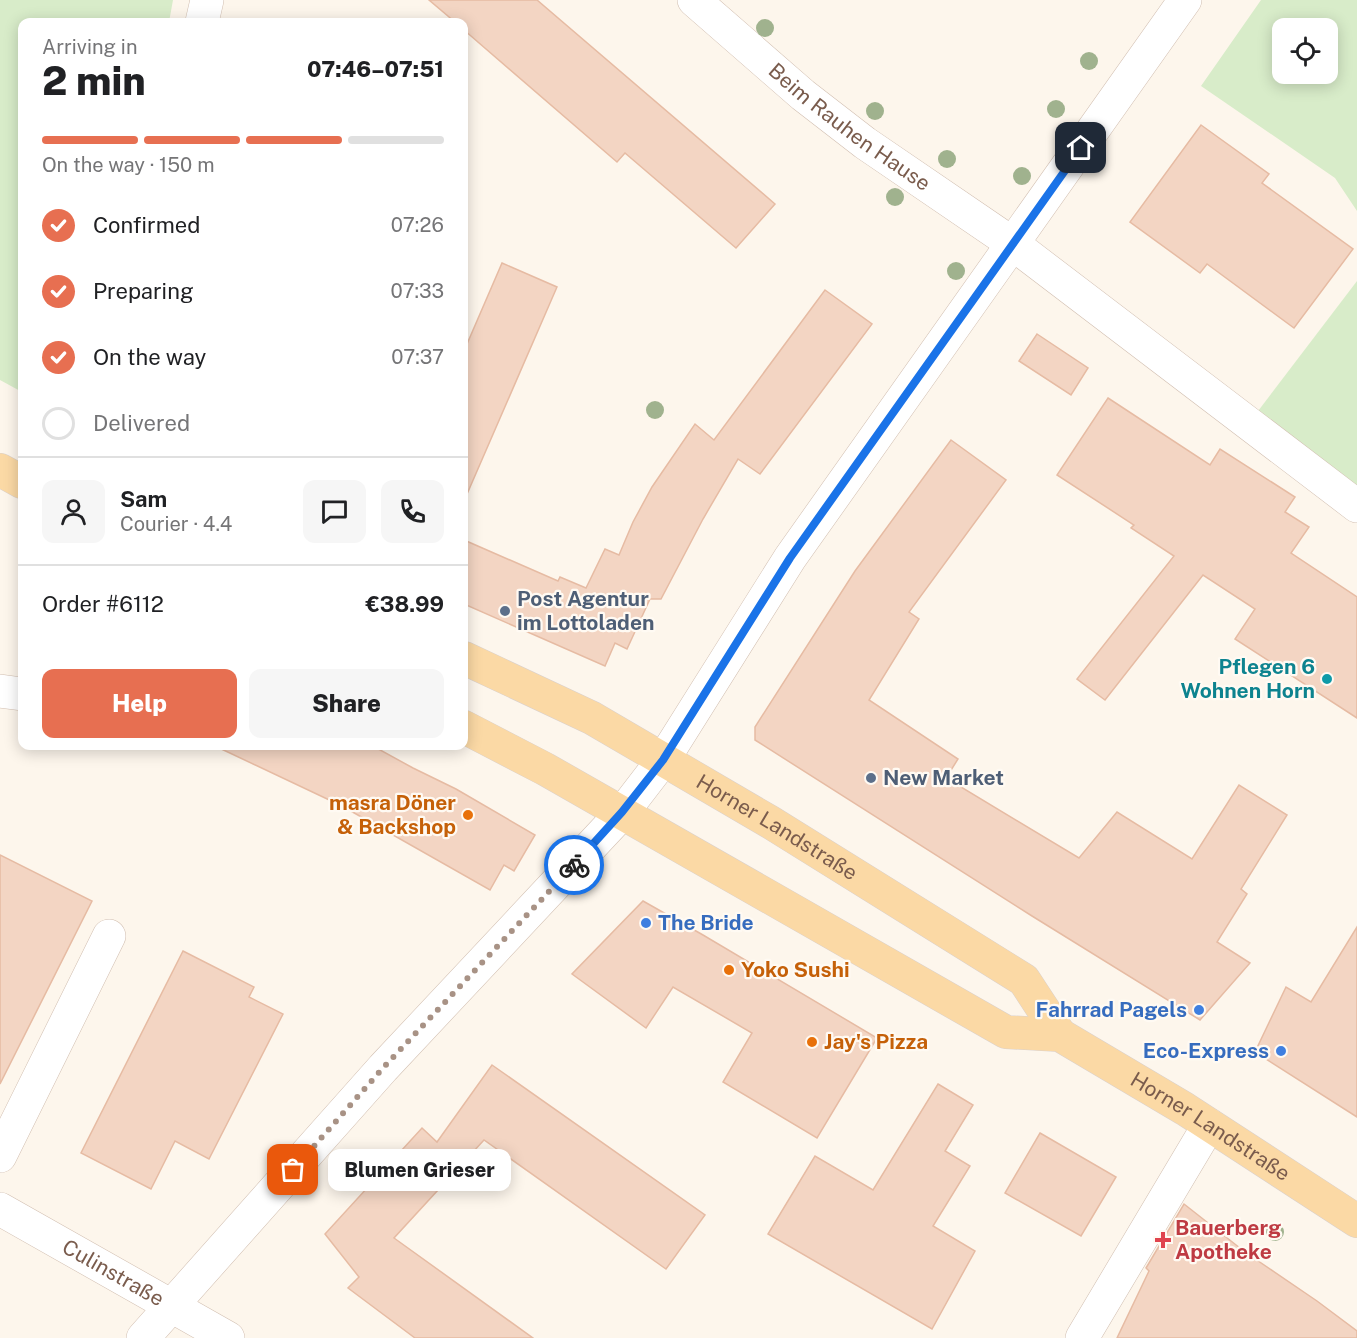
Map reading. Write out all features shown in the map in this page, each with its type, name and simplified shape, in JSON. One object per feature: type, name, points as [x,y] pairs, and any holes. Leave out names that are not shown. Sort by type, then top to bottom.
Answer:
[{"type":"main road","points":[[0,470],[18,480]]},
{"type":"main road","name":"Horner Landstraße","points":[[468,660],[592,718],[770,822],[1024,980],[1060,1035],[1170,1100],[1357,1221]]},
{"type":"main road","name":"Horner Landstraße","points":[[468,729],[622,812],[1006,1032],[1060,1035]]},
{"type":"street","points":[[203,18],[207,0]]},
{"type":"street","name":"Beim Rauhen Hause","points":[[694,0],[803,94],[866,143],[1013,244],[1357,506]]},
{"type":"street","points":[[143,1338],[383,1068],[622,812],[663,760],[790,558],[1185,0]]},
{"type":"street","points":[[0,691],[18,693]]},
{"type":"street","points":[[0,1156],[109,936]]},
{"type":"street","points":[[1082,1338],[1209,1125]]},
{"type":"street","name":"Culinstraße","points":[[0,1209],[228,1338]]},
{"type":"green space","points":[[0,0],[173,0],[170,18],[18,18],[18,390],[0,380]]},
{"type":"green space","points":[[1261,0],[1357,0],[1357,211],[1335,178],[1201,86]]},
{"type":"green space","points":[[1357,281],[1357,494],[1255,415]]},
{"type":"building","points":[[429,0],[537,0],[775,204],[736,248],[625,153],[617,162],[468,33],[468,18],[450,18]]},
{"type":"building","points":[[1201,125],[1269,174],[1262,183],[1353,249],[1294,328],[1207,264],[1200,273],[1130,222]]},
{"type":"building","points":[[502,263],[557,287],[468,492],[468,342]]},
{"type":"building","points":[[825,290],[872,324],[760,474],[738,459],[661,599],[650,599],[627,649],[615,643],[605,666],[468,606],[468,542],[558,581],[560,577],[586,588],[605,549],[619,555],[633,522],[652,487],[695,424],[714,440]]},
{"type":"building","points":[[1037,334],[1088,368],[1071,395],[1019,361]]},
{"type":"building","points":[[1108,398],[1210,465],[1220,449],[1295,497],[1285,512],[1309,527],[1291,553],[1357,597],[1357,718],[1235,639],[1255,609],[1203,575],[1105,700],[1077,679],[1174,556],[1131,528],[1134,525],[1057,475]]},
{"type":"building","points":[[951,440],[1006,480],[909,612],[919,619],[869,700],[958,759],[946,778],[1079,858],[1117,812],[1192,859],[1239,785],[1287,815],[1241,889],[1247,894],[1217,942],[1250,963],[1200,1020],[755,740],[755,727],[855,571]]},
{"type":"building","points":[[223,750],[380,750],[456,789],[535,835],[514,871],[504,865],[490,890],[342,806]]},
{"type":"building","points":[[0,855],[92,901],[0,1084]]},
{"type":"building","points":[[643,901],[877,1038],[817,1138],[723,1082],[752,1033],[673,987],[646,1028],[572,974]]},
{"type":"building","points":[[1357,927],[1357,1117],[1255,1052],[1286,987],[1311,1002]]},
{"type":"building","points":[[183,951],[254,987],[249,997],[283,1014],[209,1159],[175,1141],[151,1189],[81,1153]]},
{"type":"building","points":[[492,1065],[705,1215],[666,1269],[484,1140],[394,1238],[533,1338],[415,1338],[348,1288],[359,1277],[325,1234],[422,1128],[437,1142]]},
{"type":"building","points":[[938,1084],[973,1105],[945,1151],[970,1166],[933,1226],[975,1251],[932,1329],[768,1234],[815,1156],[873,1190]]},
{"type":"building","points":[[1040,1133],[1116,1177],[1081,1236],[1005,1193]]},
{"type":"building","points":[[1184,1204],[1245,1252],[1357,1331],[1357,1338],[1117,1338],[1149,1271],[1146,1268]]},
{"type":"way so far","points":[[293,1170],[383,1068],[574,865]]},
{"type":"place","name":"Post Agentur im Lottoladen","points":[[505,611]]},
{"type":"place","name":"Pflegen 6 Wohnen Horn","points":[[1327,679]]},
{"type":"place","name":"New Market","points":[[871,778]]},
{"type":"place","name":"masra Döner & Backshop","points":[[468,815]]},
{"type":"place","name":"The Bride","points":[[646,923]]},
{"type":"place","name":"Yoko Sushi","points":[[729,970]]},
{"type":"place","name":"Fahrrad Pagels","points":[[1199,1010]]},
{"type":"place","name":"Jay's Pizza","points":[[812,1042]]},
{"type":"place","name":"Eco-Express","points":[[1281,1051]]},
{"type":"place","name":"Blumen Grieser","points":[[293,1170]]},
{"type":"place","name":"Bauerberg Apotheke","points":[[1163,1240]]},
{"type":"route","points":[[574,865],[622,812],[663,760],[790,558],[1081,148]]}]
